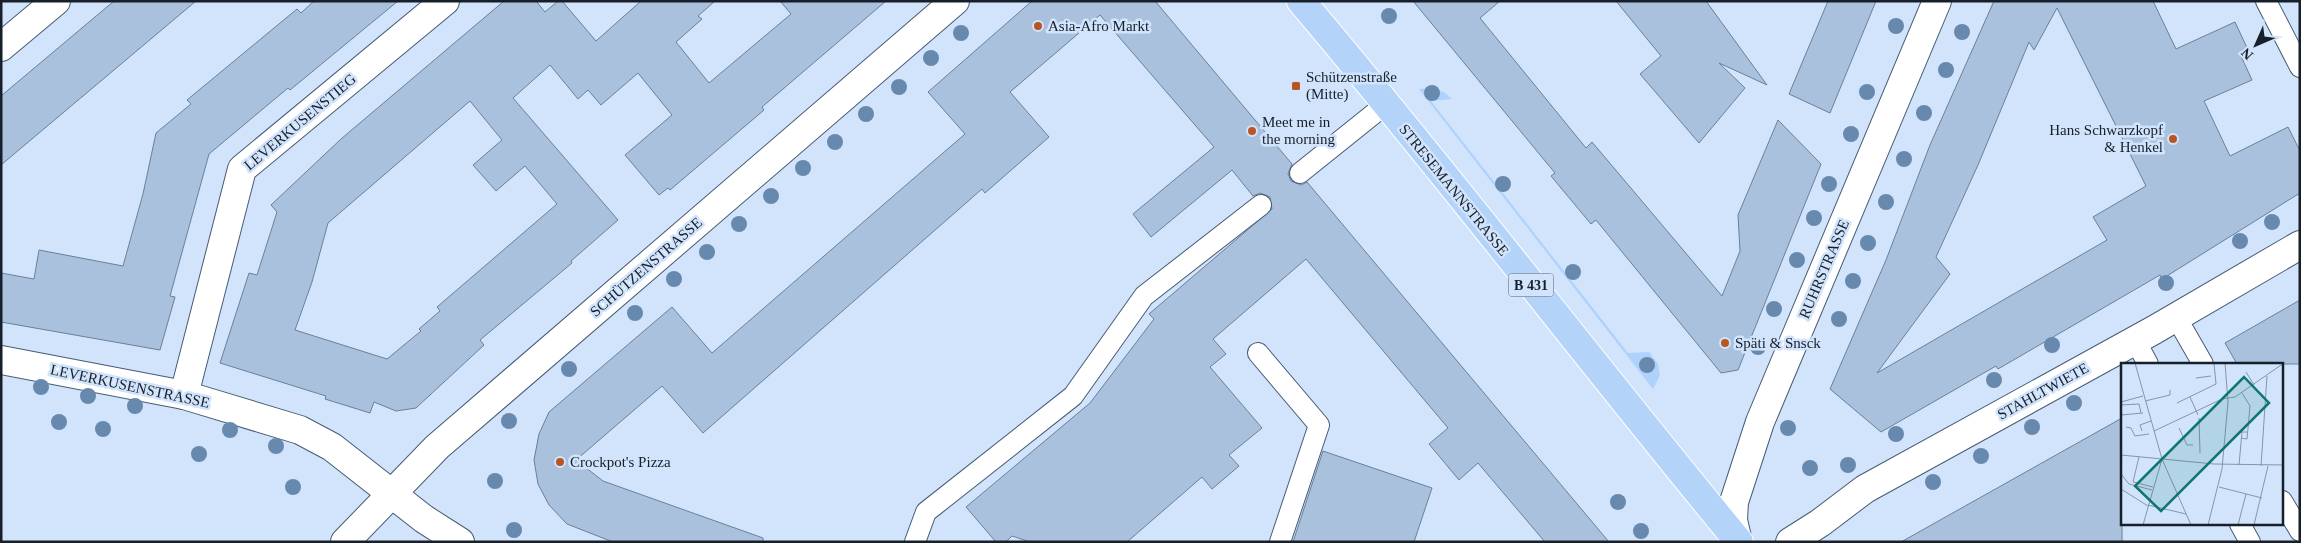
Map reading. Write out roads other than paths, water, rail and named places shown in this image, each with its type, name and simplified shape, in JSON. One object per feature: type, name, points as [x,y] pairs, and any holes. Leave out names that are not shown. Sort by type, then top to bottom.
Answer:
[{"type":"main road","name":"STRESEMANNSTRASSE","points":[[1301,1],[1739,542]]},
{"type":"street","points":[[1,47],[56,1]]},
{"type":"street","name":"LEVERKUSENSTIEG","points":[[184,395],[242,169],[445,1]]},
{"type":"street","name":"SCHÜTZENSTRASSE","points":[[345,542],[391,493],[445,441],[955,1]]},
{"type":"street","name":"RUHRSTRASSE","points":[[1739,542],[1733,520],[1734,502],[1760,422],[1937,1]]},
{"type":"street","name":"STAHLTWIETE","points":[[1790,542],[1820,523],[1865,489],[2135,340],[2300,245]]},
{"type":"street","name":"LEVERKUSENSTRASSE","points":[[1,360],[184,395],[300,430],[332,446],[424,520],[460,542]]},
{"type":"lane","points":[[2266,1],[2300,67]]},
{"type":"lane","points":[[1300,173],[1386,104]]},
{"type":"lane","points":[[914,542],[926,512],[1073,396],[1144,296],[1261,205]]},
{"type":"lane","points":[[2176,317],[2202,363]]},
{"type":"lane","points":[[2135,340],[2147,363]]},
{"type":"lane","points":[[1258,353],[1319,425],[1280,542]]},
{"type":"lane","points":[[2284,504],[2300,532]]},
{"type":"lane","points":[[2241,526],[2250,542]]},
{"type":"place","name":"Asia-Afro Markt","points":[[1038,26]]},
{"type":"place","name":"Schützenstraße (Mitte)","points":[[1296,86]]},
{"type":"place","name":"Meet me in the morning","points":[[1252,131]]},
{"type":"place","name":"Hans Schwarzkopf & Henkel","points":[[2173,139]]},
{"type":"place","name":"Späti & Snsck","points":[[1725,343]]},
{"type":"place","name":"Crockpot's Pizza","points":[[560,462]]}]
